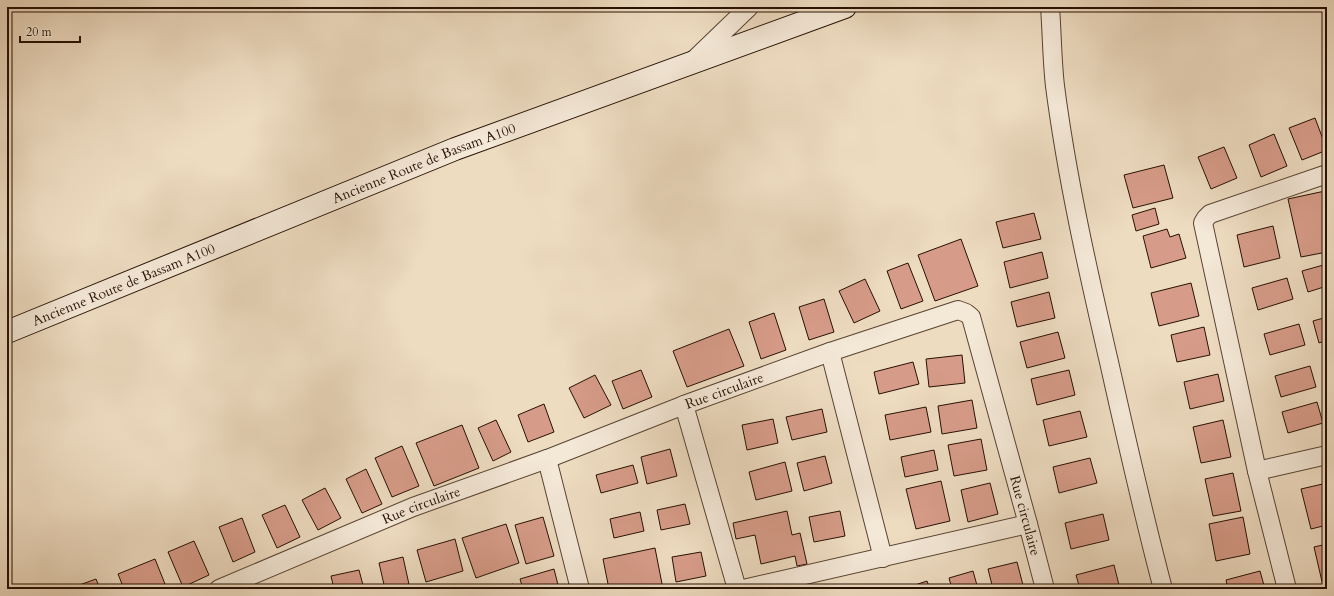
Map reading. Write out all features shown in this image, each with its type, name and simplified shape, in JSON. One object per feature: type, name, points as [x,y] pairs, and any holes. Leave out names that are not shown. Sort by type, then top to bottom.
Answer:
[{"type":"main road","name":"Ancienne Route de Bassam A100","points":[[7,332],[455,149],[845,7]]},
{"type":"street","points":[[690,64],[749,7]]},
{"type":"street","points":[[1050,7],[1055,84],[1077,214],[1096,308],[1163,589]]},
{"type":"street","points":[[1287,589],[1257,471],[1203,223],[1210,214],[1327,174]]},
{"type":"street","name":"Rue circulaire","points":[[219,589],[413,507],[546,459],[684,405],[830,352],[958,310],[971,317],[1045,589]]},
{"type":"street","points":[[830,352],[883,558]]},
{"type":"street","points":[[684,405],[738,589]]},
{"type":"street","points":[[1257,471],[1327,455]]},
{"type":"street","points":[[546,459],[580,589]]},
{"type":"street","points":[[743,589],[1028,524]]},
{"type":"building","points":[[1315,118],[1327,150],[1302,160],[1289,128]]},
{"type":"building","points":[[1274,134],[1287,166],[1261,177],[1249,145]]},
{"type":"building","points":[[1224,147],[1237,178],[1211,189],[1198,157]]},
{"type":"building","points":[[1164,165],[1173,198],[1133,208],[1124,175]]},
{"type":"building","points":[[1325,191],[1327,200],[1327,252],[1301,257],[1288,199]]},
{"type":"building","points":[[1155,208],[1159,224],[1136,231],[1132,215]]},
{"type":"building","points":[[1034,213],[1041,239],[1003,248],[996,222]]},
{"type":"building","points":[[1273,226],[1280,258],[1244,267],[1237,235]]},
{"type":"building","points":[[1167,229],[1170,237],[1179,234],[1186,258],[1151,268],[1143,236]]},
{"type":"building","points":[[961,239],[978,286],[935,301],[918,255]]},
{"type":"building","points":[[1042,252],[1048,278],[1010,288],[1004,262]]},
{"type":"building","points":[[908,263],[923,301],[901,309],[887,271]]},
{"type":"building","points":[[1327,264],[1327,286],[1308,292],[1302,271]]},
{"type":"building","points":[[1287,278],[1293,299],[1258,310],[1252,288]]},
{"type":"building","points":[[865,279],[880,311],[854,323],[839,291]]},
{"type":"building","points":[[1191,283],[1199,316],[1159,326],[1151,293]]},
{"type":"building","points":[[1049,292],[1055,318],[1017,327],[1011,302]]},
{"type":"building","points":[[824,299],[834,332],[809,340],[799,307]]},
{"type":"building","points":[[774,313],[786,350],[761,359],[749,322]]},
{"type":"building","points":[[1327,317],[1327,340],[1319,343],[1313,321]]},
{"type":"building","points":[[1299,324],[1305,345],[1270,355],[1264,334]]},
{"type":"building","points":[[1204,327],[1210,355],[1177,362],[1171,335]]},
{"type":"building","points":[[729,329],[744,366],[687,387],[673,351]]},
{"type":"building","points":[[1058,332],[1065,358],[1027,368],[1020,342]]},
{"type":"building","points":[[962,355],[965,383],[929,387],[926,359]]},
{"type":"building","points":[[913,362],[919,384],[879,394],[874,372]]},
{"type":"building","points":[[1310,366],[1316,387],[1281,397],[1275,376]]},
{"type":"building","points":[[641,370],[652,397],[623,409],[612,381]]},
{"type":"building","points":[[1069,370],[1075,395],[1037,405],[1031,379]]},
{"type":"building","points":[[1218,374],[1224,401],[1190,409],[1184,382]]},
{"type":"building","points":[[595,375],[611,405],[584,418],[569,388]]},
{"type":"building","points":[[972,400],[977,428],[942,434],[938,406]]},
{"type":"building","points":[[1317,402],[1323,423],[1288,433],[1282,412]]},
{"type":"building","points":[[544,404],[554,432],[528,442],[518,415]]},
{"type":"building","points":[[926,407],[931,432],[890,440],[885,415]]},
{"type":"building","points":[[822,409],[827,432],[792,440],[786,417]]},
{"type":"building","points":[[1080,411],[1087,437],[1049,446],[1043,420]]},
{"type":"building","points":[[773,419],[778,443],[747,450],[742,425]]},
{"type":"building","points":[[496,420],[511,452],[493,461],[478,428]]},
{"type":"building","points":[[1223,420],[1231,457],[1201,463],[1193,427]]},
{"type":"building","points":[[462,425],[479,468],[434,486],[416,443]]},
{"type":"building","points":[[981,439],[987,470],[954,476],[948,445]]},
{"type":"building","points":[[402,446],[419,486],[392,497],[375,458]]},
{"type":"building","points":[[670,449],[677,476],[647,484],[641,457]]},
{"type":"building","points":[[934,450],[938,470],[905,477],[901,457]]},
{"type":"building","points":[[825,456],[832,483],[804,491],[797,463]]},
{"type":"building","points":[[1090,458],[1097,483],[1059,493],[1053,467]]},
{"type":"building","points":[[785,462],[792,491],[756,500],[749,472]]},
{"type":"building","points":[[633,465],[638,483],[601,493],[596,475]]},
{"type":"building","points":[[366,469],[382,504],[362,513],[346,479]]},
{"type":"building","points":[[1233,473],[1241,511],[1213,516],[1205,479]]},
{"type":"building","points":[[941,481],[950,521],[916,529],[906,489]]},
{"type":"building","points":[[990,483],[998,514],[968,522],[961,490]]},
{"type":"building","points":[[1327,483],[1327,525],[1311,529],[1301,489]]},
{"type":"building","points":[[325,488],[341,518],[318,530],[302,500]]},
{"type":"building","points":[[685,504],[690,524],[661,530],[657,510]]},
{"type":"building","points":[[285,505],[300,537],[277,548],[262,515]]},
{"type":"building","points":[[787,511],[792,535],[800,533],[807,564],[797,566],[795,556],[761,564],[755,535],[736,539],[733,523]]},
{"type":"building","points":[[840,511],[845,536],[814,542],[809,517]]},
{"type":"building","points":[[640,512],[644,531],[614,538],[610,519]]},
{"type":"building","points":[[1103,514],[1109,540],[1071,549],[1065,523]]},
{"type":"building","points":[[543,517],[554,556],[526,564],[515,525]]},
{"type":"building","points":[[1243,517],[1250,554],[1216,561],[1209,524]]},
{"type":"building","points":[[242,518],[255,552],[233,562],[219,527]]},
{"type":"building","points":[[506,524],[519,563],[476,578],[462,538]]},
{"type":"building","points":[[455,539],[463,571],[426,582],[417,550]]},
{"type":"building","points":[[194,541],[209,575],[183,587],[168,552]]},
{"type":"building","points":[[1327,544],[1327,585],[1323,586],[1314,547]]},
{"type":"building","points":[[655,548],[663,589],[609,589],[603,559]]},
{"type":"building","points":[[701,552],[706,576],[676,582],[672,557]]},
{"type":"building","points":[[403,557],[410,589],[385,589],[379,563]]},
{"type":"building","points":[[155,559],[167,589],[124,589],[118,574]]},
{"type":"building","points":[[1017,562],[1024,589],[993,589],[988,569]]},
{"type":"building","points":[[1114,565],[1120,589],[1080,589],[1076,575]]},
{"type":"building","points":[[554,569],[559,589],[523,589],[520,579]]},
{"type":"building","points":[[359,570],[364,589],[334,589],[331,576]]},
{"type":"building","points":[[973,571],[978,589],[952,589],[949,578]]},
{"type":"building","points":[[1260,571],[1265,589],[1228,589],[1226,580]]},
{"type":"building","points":[[96,579],[100,589],[75,589],[74,587]]},
{"type":"building","points":[[927,581],[930,589],[903,589]]},
{"type":"building","points":[[513,584],[514,589],[496,589]]}]
